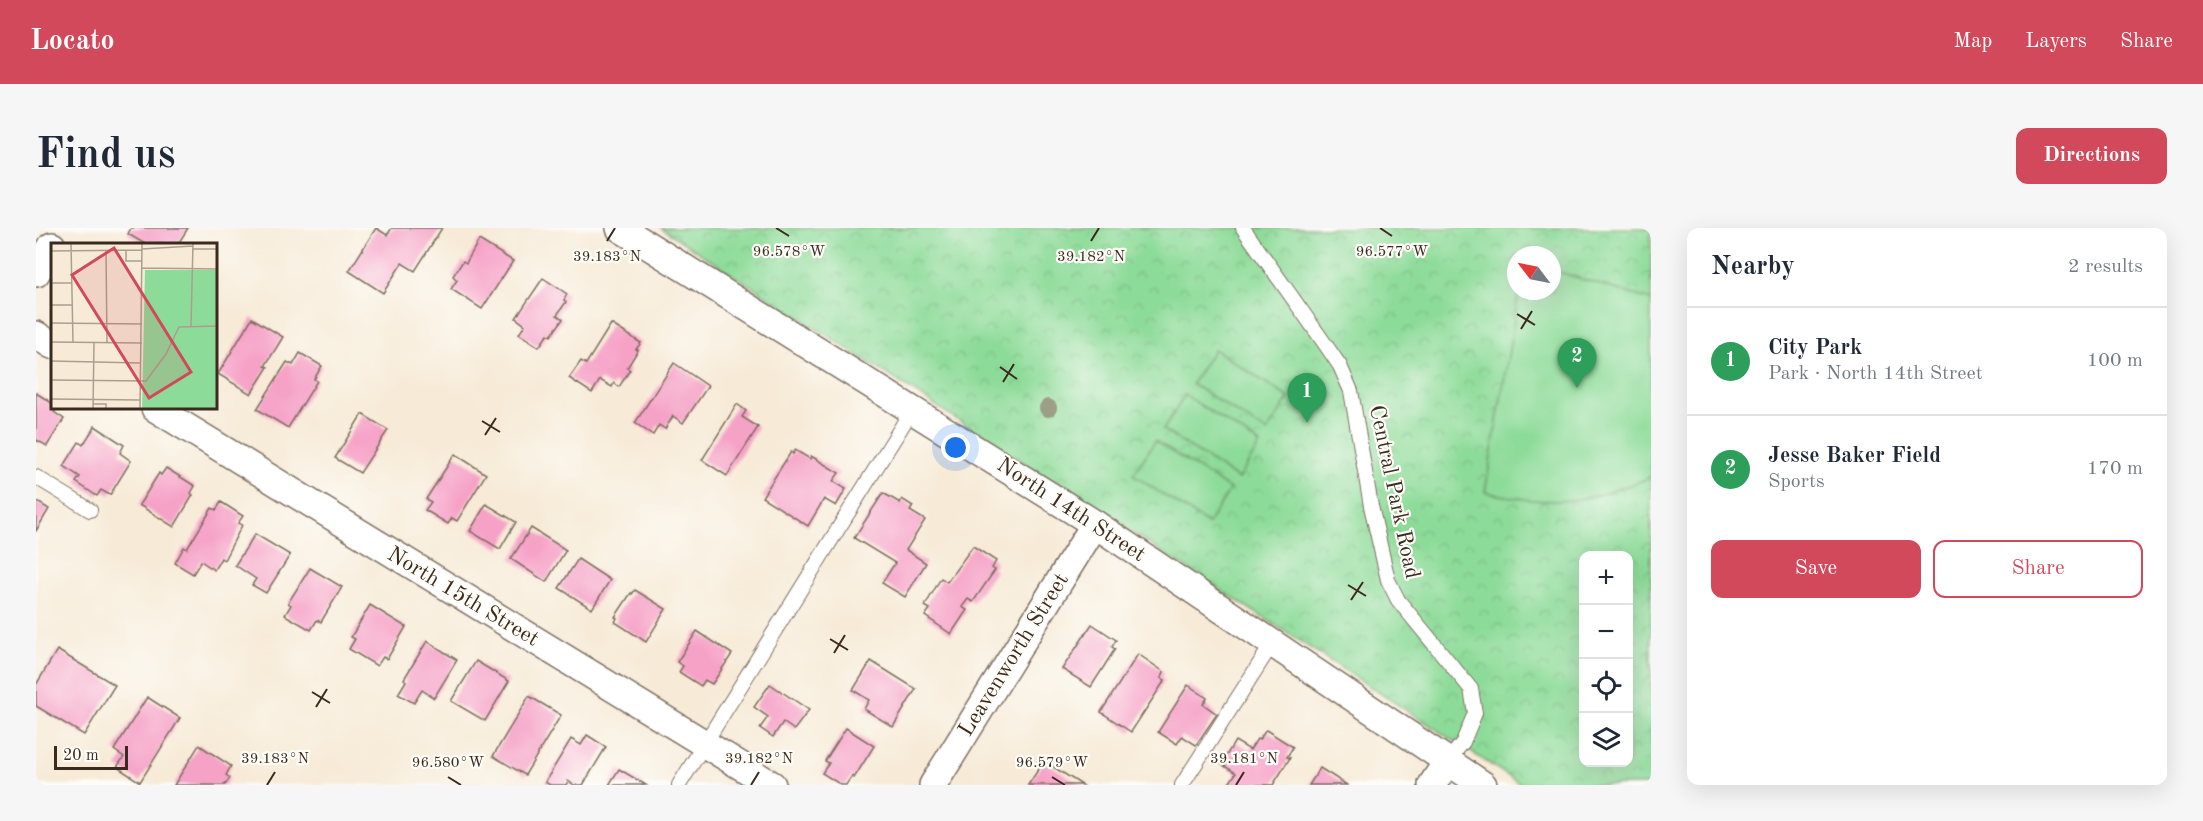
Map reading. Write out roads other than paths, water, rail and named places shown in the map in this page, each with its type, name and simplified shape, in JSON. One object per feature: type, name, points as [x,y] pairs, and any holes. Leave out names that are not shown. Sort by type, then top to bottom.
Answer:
[{"type":"street","points":[[54,243],[64,228]]},
{"type":"street","name":"North 14th Street","points":[[620,228],[1095,524],[1483,785]]},
{"type":"street","points":[[36,273],[51,248]]},
{"type":"street","points":[[36,335],[51,344]]},
{"type":"street","name":"North 15th Street","points":[[158,410],[772,785]]},
{"type":"street","name":"Leavenworth Street","points":[[933,785],[1095,524]]},
{"type":"street","points":[[1432,785],[1447,762]]},
{"type":"lane","name":"Central Park Road","points":[[1243,228],[1340,366],[1351,391],[1379,545],[1388,580],[1398,600],[1471,689],[1475,712],[1463,742],[1447,762]]},
{"type":"lane","points":[[679,785],[706,745],[912,410]]},
{"type":"lane","points":[[36,477],[90,510]]},
{"type":"lane","points":[[1182,785],[1272,644]]},
{"type":"place","name":"Jesse Baker Field","points":[[1577,388]]},
{"type":"place","name":"City Park","points":[[1307,423]]}]
